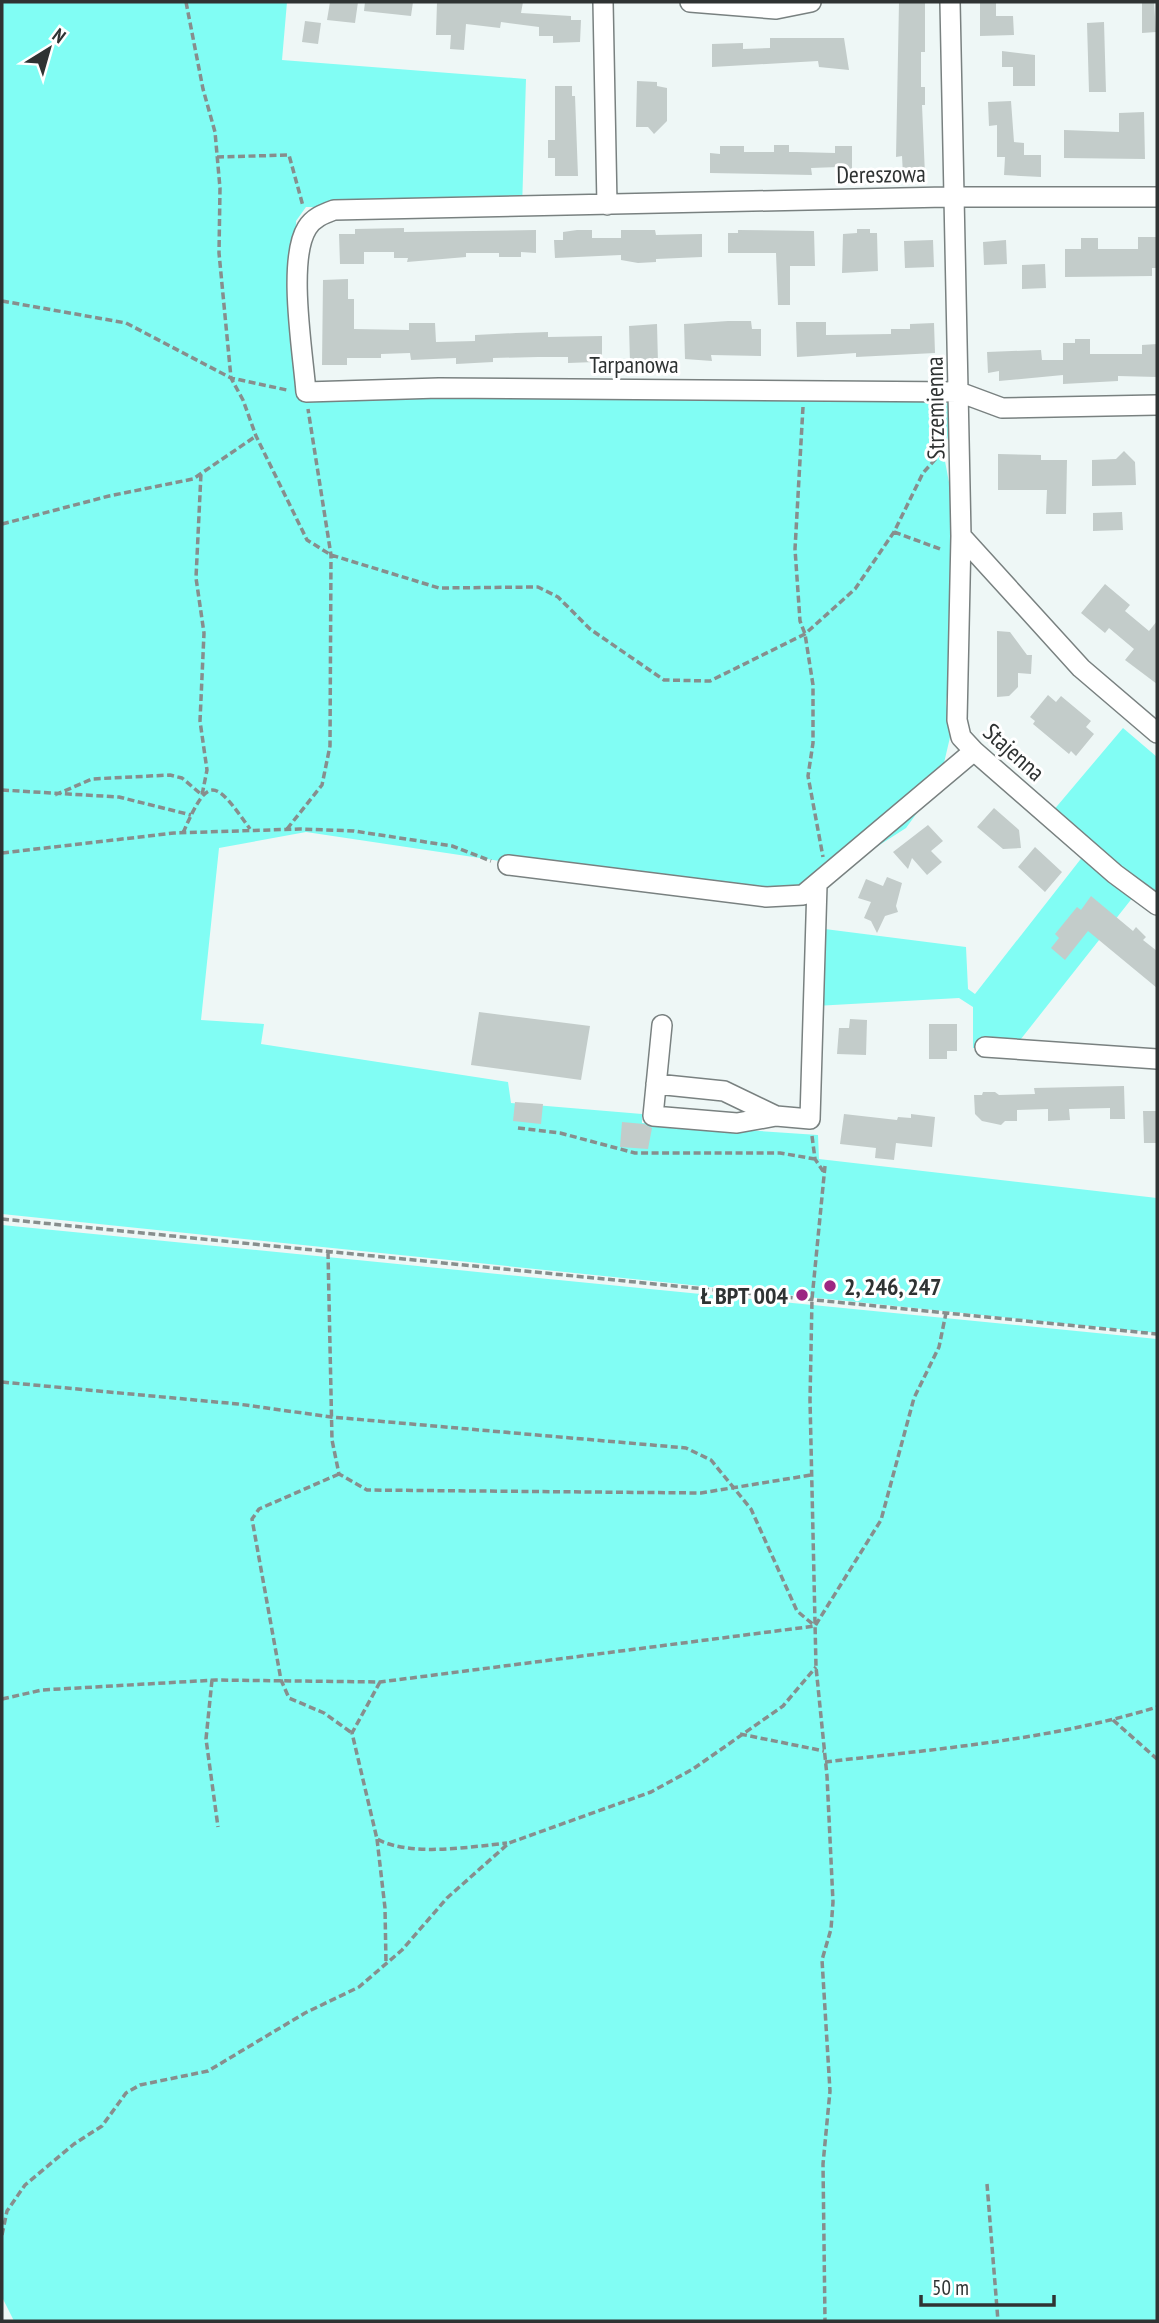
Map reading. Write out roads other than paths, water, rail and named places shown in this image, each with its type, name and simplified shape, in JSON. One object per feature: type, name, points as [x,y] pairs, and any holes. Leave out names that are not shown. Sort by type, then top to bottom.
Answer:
[{"type":"street","points":[[603,2],[607,205]]},
{"type":"street","points":[[690,2],[776,9],[811,2]]},
{"type":"street","name":"Strzemienna","points":[[950,2],[961,536]]},
{"type":"street","name":"Dereszowa","points":[[306,393],[297,282],[300,242],[308,226],[319,216],[334,210],[955,197],[1157,197]]},
{"type":"street","name":"Tarpanowa","points":[[306,393],[439,388],[959,392],[1002,408],[1157,405]]},
{"type":"street","points":[[961,536],[1081,668],[1157,733]]},
{"type":"street","name":"Stajenna","points":[[961,536],[957,720],[961,737],[1115,874],[1157,905]]},
{"type":"street","points":[[508,865],[766,897],[803,895],[974,751]]},
{"type":"street","points":[[662,1025],[653,1116],[737,1123],[775,1116],[810,1118],[822,881]]},
{"type":"street","points":[[985,1047],[1157,1059]]},
{"type":"street","points":[[656,1084],[724,1091],[775,1116]]},
{"type":"place","name":"2, 246, 247","points":[[830,1286]]},
{"type":"place","name":"Ł BPT 004","points":[[802,1295]]}]
